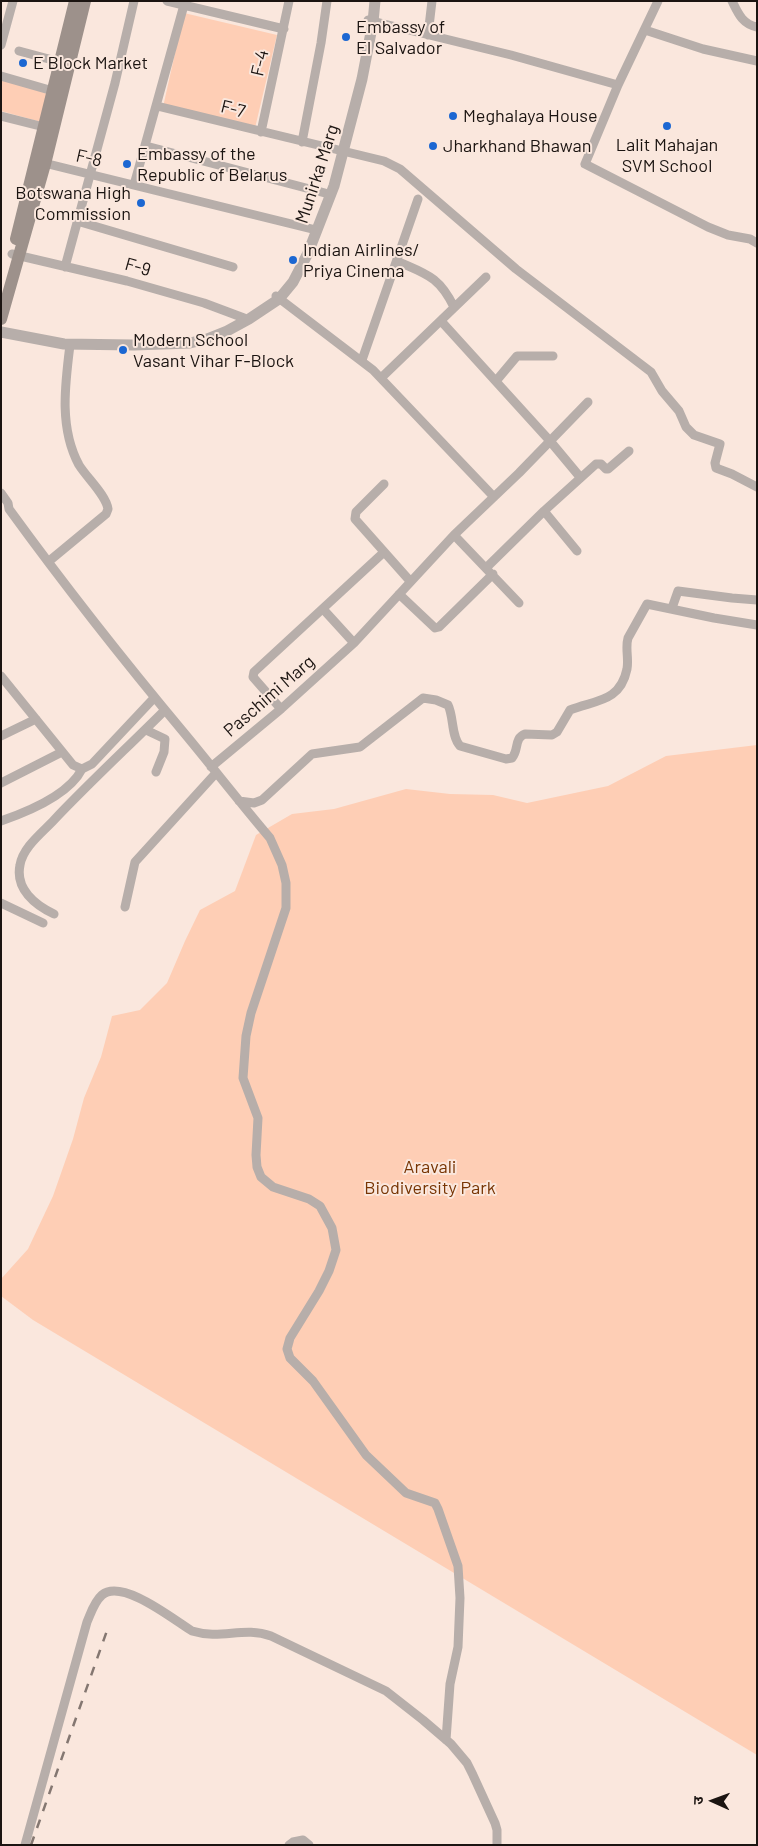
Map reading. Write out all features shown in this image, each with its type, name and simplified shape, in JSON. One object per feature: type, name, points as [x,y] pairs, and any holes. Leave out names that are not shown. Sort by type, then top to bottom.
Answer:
[{"type":"main road","points":[[41,163],[44,127],[75,1]]},
{"type":"main road","points":[[1,319],[16,255],[85,1]]},
{"type":"main road","points":[[1,290],[16,255]]},
{"type":"street","points":[[1,45],[12,1]]},
{"type":"street","points":[[65,267],[134,1]]},
{"type":"street","points":[[167,1],[284,29]]},
{"type":"street","name":"F-4","points":[[261,132],[289,1]]},
{"type":"street","points":[[302,142],[327,1]]},
{"type":"street","name":"Munirka Marg","points":[[370,1],[370,21]]},
{"type":"street","name":"Munirka Marg","points":[[1,332],[70,345],[176,344],[207,339],[249,319],[277,297],[293,282],[322,219],[341,152],[375,1]]},
{"type":"street","points":[[428,35],[432,1]]},
{"type":"street","points":[[658,1],[618,85],[585,164],[708,227],[728,235],[745,237],[757,243]]},
{"type":"street","points":[[732,1],[743,21],[757,27]]},
{"type":"street","points":[[134,185],[184,5]]},
{"type":"street","points":[[370,21],[511,55],[618,85]]},
{"type":"street","points":[[645,30],[703,49],[757,61]]},
{"type":"street","points":[[19,51],[60,62]]},
{"type":"street","points":[[1,76],[53,91]]},
{"type":"street","name":"F-7","points":[[157,106],[392,164],[408,175],[516,269],[651,372],[662,391],[679,411],[686,427],[694,435],[720,444],[715,463],[716,468],[757,487]]},
{"type":"street","points":[[1,116],[44,127]]},
{"type":"street","points":[[146,146],[324,192]]},
{"type":"street","name":"Munirka Marg","points":[[1,327],[65,341],[180,340],[220,331],[277,297],[290,278],[312,229],[324,192],[341,152]]},
{"type":"street","name":"F-8","points":[[41,163],[312,229]]},
{"type":"street","points":[[362,360],[418,198]]},
{"type":"street","points":[[77,221],[233,267]]},
{"type":"street","name":"F-9","points":[[16,255],[112,277],[176,295],[244,318]]},
{"type":"street","points":[[397,261],[428,274],[436,280],[446,291],[454,307]]},
{"type":"street","points":[[381,378],[486,277]]},
{"type":"street","points":[[277,297],[362,360],[494,496]]},
{"type":"street","points":[[441,321],[550,441],[580,477]]},
{"type":"street","points":[[48,562],[106,514],[108,510],[106,502],[72,451],[67,436],[65,404],[70,345]]},
{"type":"street","points":[[496,381],[516,356],[553,356]]},
{"type":"street","name":"Paschimi Marg","points":[[126,907],[135,862],[213,770],[354,643],[454,534],[588,402]]},
{"type":"street","points":[[399,594],[435,628],[439,627],[544,511],[580,477],[598,463],[608,469],[629,451]]},
{"type":"street","points":[[384,484],[354,515],[356,522],[410,581]]},
{"type":"street","points":[[1,494],[8,503],[9,509],[48,562],[154,698],[270,838],[282,865],[287,897],[284,919],[270,955],[246,1036],[243,1078],[258,1118],[256,1155],[261,1177],[273,1187],[310,1199],[320,1206],[332,1228],[336,1241],[336,1250],[329,1271],[306,1315],[290,1338],[287,1349],[290,1358],[313,1381],[366,1455],[406,1493],[435,1504],[438,1509],[458,1566],[460,1598],[458,1647],[450,1684],[446,1740]]},
{"type":"street","points":[[1,503],[9,509]]},
{"type":"street","points":[[544,511],[576,550]]},
{"type":"street","points":[[454,534],[519,603]]},
{"type":"street","points":[[281,709],[252,674],[383,553]]},
{"type":"street","points":[[672,608],[679,590],[757,600]]},
{"type":"street","points":[[239,801],[254,802],[262,800],[312,754],[360,747],[423,698],[436,700],[448,705],[456,741],[460,746],[506,759],[512,758],[516,752],[518,738],[521,736],[525,734],[552,735],[557,732],[570,710],[603,700],[615,691],[625,675],[627,667],[626,643],[645,605],[650,604],[714,618],[757,624]]},
{"type":"street","points":[[323,609],[354,643]]},
{"type":"street","points":[[1,676],[73,765],[82,770]]},
{"type":"street","points":[[1,821],[38,805],[75,781],[82,770],[92,764],[154,698]]},
{"type":"street","points":[[54,914],[35,903],[23,886],[19,871],[23,855],[67,806],[165,710]]},
{"type":"street","points":[[1,736],[36,719]]},
{"type":"street","points":[[146,730],[165,739],[162,760],[156,772]]},
{"type":"street","points":[[1,783],[62,752]]},
{"type":"street","points":[[1,903],[43,923]]},
{"type":"street","points":[[25,1845],[87,1622],[97,1601],[108,1592],[126,1593],[134,1596],[192,1631],[215,1635],[257,1631],[386,1691],[458,1752],[474,1775],[497,1830],[496,1845]]},
{"type":"street","points":[[289,1845],[302,1840],[309,1845]]},
{"type":"green space","points":[[184,13],[277,35],[255,128],[163,107]]},
{"type":"green space","points":[[1,78],[49,92],[41,122],[1,111]]},
{"type":"green space","name":"Aravali Biodiversity Park","points":[[757,745],[757,1755],[33,1320],[1,1296],[1,1279],[28,1249],[53,1196],[73,1139],[84,1098],[101,1057],[112,1016],[140,1010],[167,983],[200,910],[235,891],[256,835],[292,814],[334,809],[406,789],[450,794],[493,795],[527,803],[608,786],[666,756]]},
{"type":"railway","points":[[31,1845],[109,1625]]},
{"type":"place","name":"Embassy of El Salvador","points":[[346,37]]},
{"type":"place","name":"E Block Market","points":[[23,63]]},
{"type":"place","name":"Meghalaya House","points":[[453,116]]},
{"type":"place","name":"Lalit Mahajan SVM School","points":[[667,126]]},
{"type":"place","name":"Jharkhand Bhawan","points":[[433,146]]},
{"type":"place","name":"Embassy of the Republic of Belarus","points":[[127,164]]},
{"type":"place","name":"Botswana High Commission","points":[[141,203]]},
{"type":"place","name":"Indian Airlines/ Priya Cinema","points":[[293,260]]},
{"type":"place","name":"Modern School Vasant Vihar F-Block","points":[[123,350]]}]
